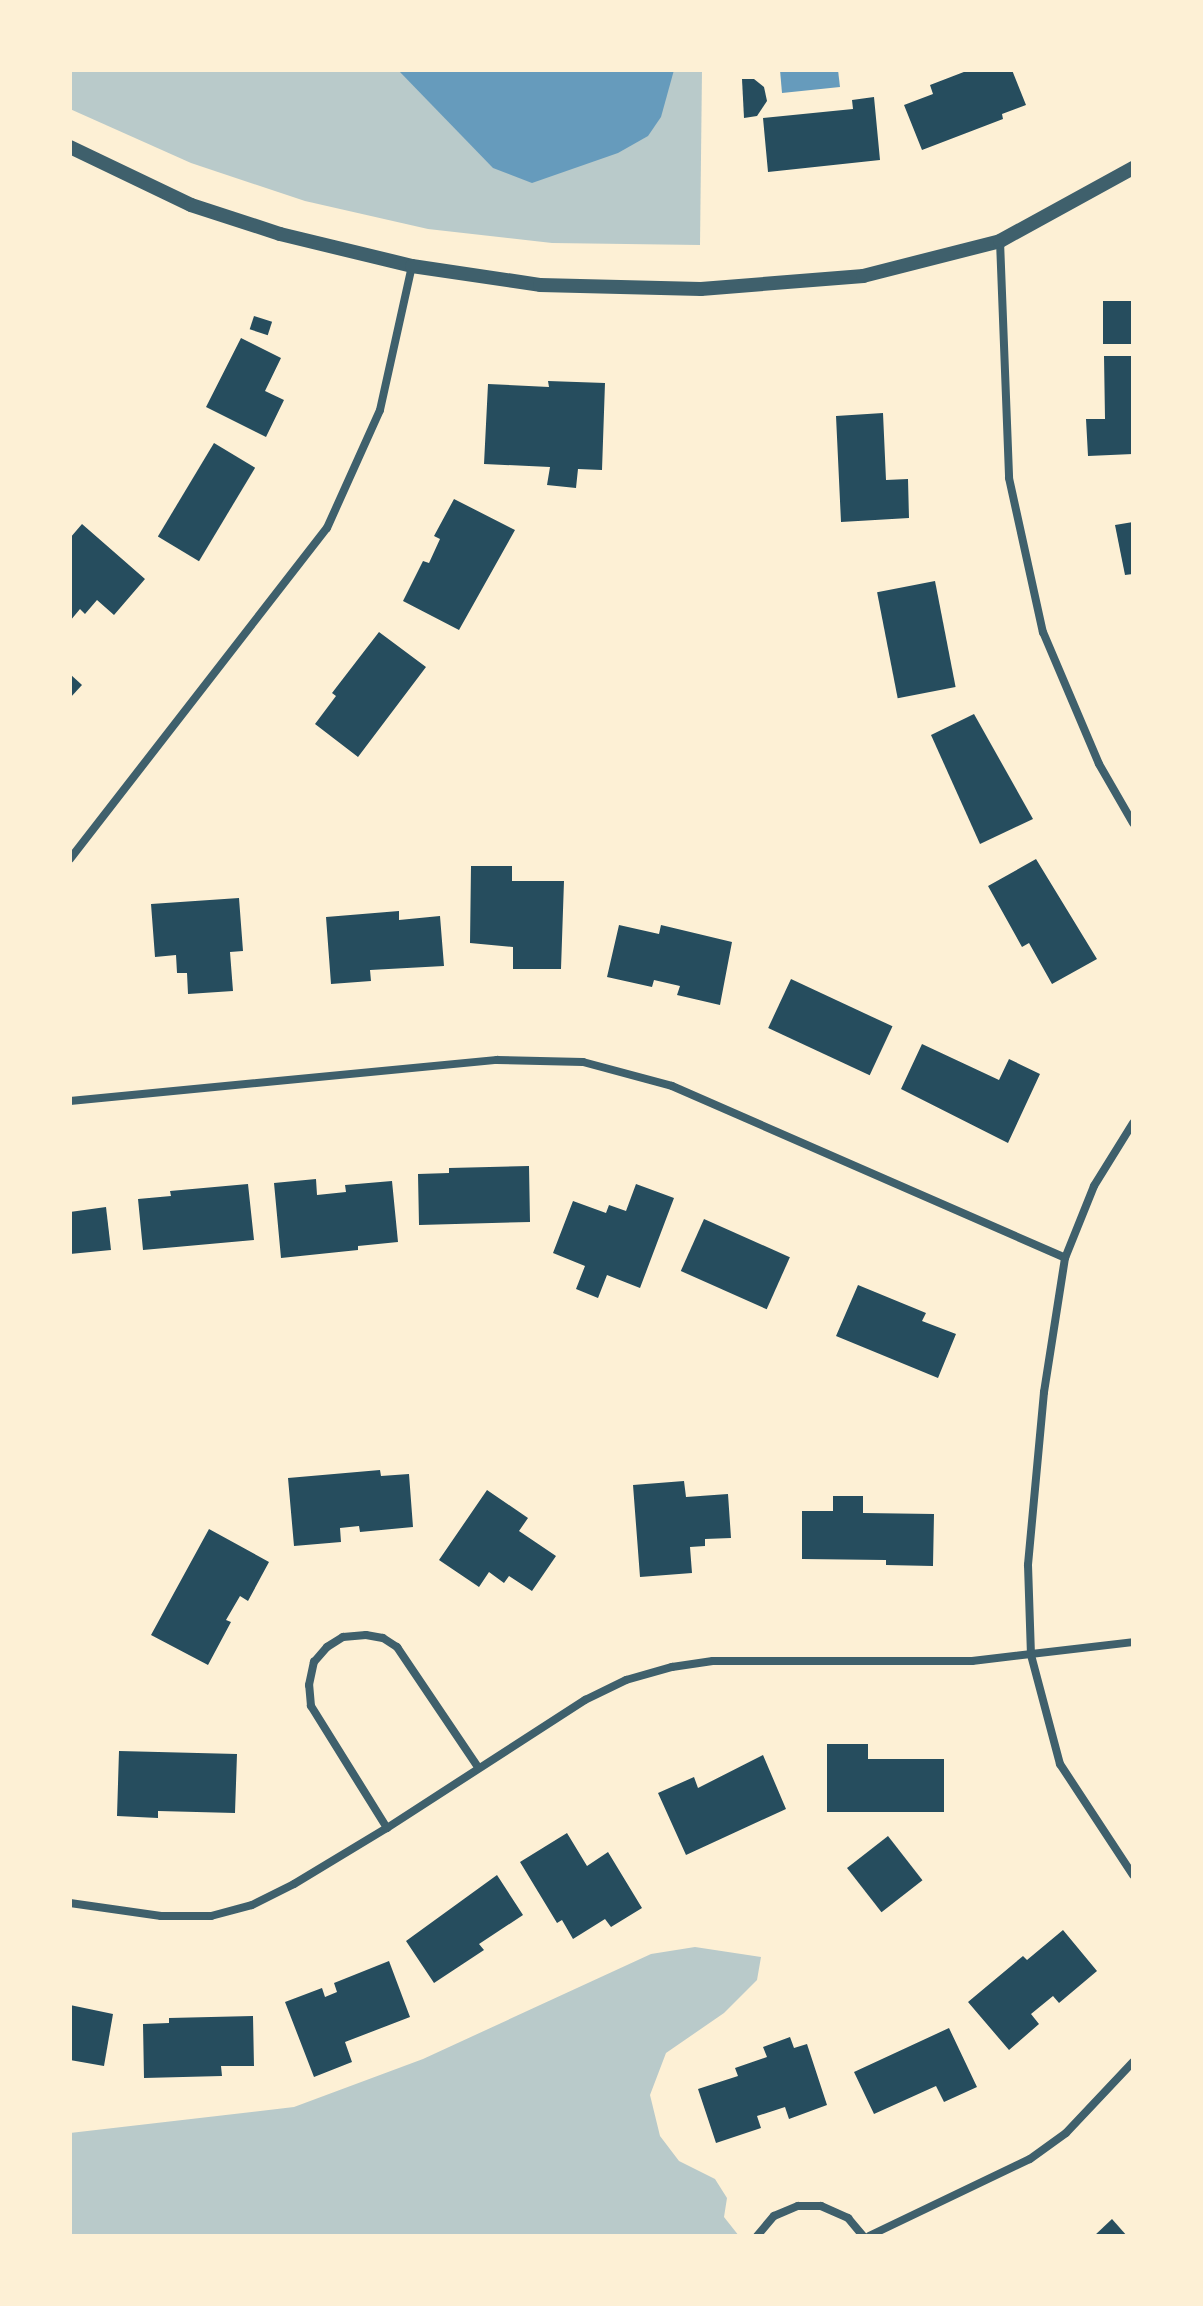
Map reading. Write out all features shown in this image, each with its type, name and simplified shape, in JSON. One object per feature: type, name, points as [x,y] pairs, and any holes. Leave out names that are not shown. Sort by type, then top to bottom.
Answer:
[{"type":"street","points":[[70,147],[191,205],[280,234],[412,266],[540,285],[701,289],[863,276],[1000,241],[1133,168]]},
{"type":"street","points":[[1000,241],[1009,478],[1043,632],[1099,764],[1133,823]]},
{"type":"street","points":[[70,859],[327,528],[380,410],[412,266]]},
{"type":"street","points":[[70,1101],[497,1060],[583,1062],[672,1086],[1065,1258]]},
{"type":"street","points":[[1133,1123],[1094,1186],[1065,1258],[1044,1392],[1028,1565],[1031,1655],[1060,1764],[1133,1875]]},
{"type":"street","points":[[387,1828],[311,1706],[309,1685],[314,1662],[327,1647],[343,1637],[366,1635],[383,1638],[397,1647],[478,1767]]},
{"type":"street","points":[[70,1903],[161,1916],[211,1916],[252,1905],[294,1884],[387,1828],[585,1700],[626,1680],[672,1667],[713,1661],[972,1661],[1133,1642]]},
{"type":"street","points":[[757,2236],[774,2216],[798,2206],[821,2206],[848,2218],[866,2236],[1030,2159],[1066,2133],[1133,2062]]},
{"type":"shaded area","points":[[70,70],[702,70],[700,245],[552,243],[428,229],[305,201],[191,163],[70,109]]},
{"type":"shaded area","points":[[695,1947],[761,1957],[757,1980],[724,2013],[666,2053],[650,2095],[660,2136],[679,2161],[715,2179],[727,2198],[724,2217],[739,2236],[70,2236],[70,2133],[294,2107],[423,2059],[651,1954]]},
{"type":"water","points":[[398,70],[674,70],[661,117],[648,136],[618,153],[532,183],[493,168]]},
{"type":"water","points":[[780,70],[838,70],[840,87],[782,93]]},
{"type":"building","points":[[969,70],[1012,70],[1026,105],[1002,114],[1003,119],[922,150],[904,105],[933,94],[930,85]]},
{"type":"building","points":[[742,79],[754,79],[764,87],[767,101],[757,116],[744,118]]},
{"type":"building","points":[[874,97],[880,160],[768,172],[763,118],[853,109],[852,100]]},
{"type":"building","points":[[1103,301],[1133,301],[1133,344],[1103,344]]},
{"type":"building","points":[[254,316],[272,322],[268,335],[250,329]]},
{"type":"building","points":[[241,338],[281,358],[265,391],[284,400],[266,437],[206,407]]},
{"type":"building","points":[[1104,356],[1133,356],[1133,454],[1088,456],[1086,419],[1105,419]]},
{"type":"building","points":[[548,381],[605,383],[602,470],[578,469],[576,488],[547,485],[550,467],[484,464],[488,384],[549,387]]},
{"type":"building","points":[[883,413],[886,480],[908,479],[909,518],[841,522],[836,416]]},
{"type":"building","points":[[214,443],[255,468],[199,561],[158,536]]},
{"type":"building","points":[[454,499],[515,530],[459,630],[403,601],[423,561],[429,563],[440,539],[434,536]]},
{"type":"building","points":[[1133,522],[1133,574],[1125,575],[1115,525]]},
{"type":"building","points":[[82,524],[145,579],[114,615],[97,600],[85,614],[80,609],[70,621],[70,538]]},
{"type":"building","points":[[935,581],[956,687],[898,698],[877,592]]},
{"type":"building","points":[[379,632],[426,667],[358,757],[315,724],[336,696],[332,693]]},
{"type":"building","points":[[70,674],[82,685],[70,698]]},
{"type":"building","points":[[974,714],[1033,819],[980,844],[931,735]]},
{"type":"building","points":[[1036,859],[1097,959],[1052,984],[1029,943],[1022,947],[988,886]]},
{"type":"building","points":[[471,866],[512,866],[512,881],[564,881],[561,969],[513,969],[513,947],[470,943]]},
{"type":"building","points":[[239,898],[243,951],[230,952],[233,991],[188,994],[187,973],[177,973],[176,955],[155,957],[151,904]]},
{"type":"building","points":[[399,911],[399,920],[440,916],[444,966],[370,970],[371,981],[331,984],[326,917]]},
{"type":"building","points":[[619,925],[659,934],[661,925],[732,942],[720,1005],[677,995],[680,986],[654,980],[652,987],[607,977]]},
{"type":"building","points":[[791,979],[893,1026],[870,1075],[768,1028]]},
{"type":"building","points":[[922,1044],[999,1080],[1009,1059],[1040,1074],[1008,1143],[901,1089]]},
{"type":"building","points":[[529,1166],[530,1222],[419,1225],[418,1174],[449,1173],[449,1168]]},
{"type":"building","points":[[316,1179],[317,1195],[346,1192],[345,1185],[392,1181],[398,1242],[358,1246],[358,1250],[281,1258],[274,1183]]},
{"type":"building","points":[[248,1184],[254,1240],[143,1250],[138,1199],[171,1196],[170,1191]]},
{"type":"building","points":[[636,1184],[674,1198],[640,1288],[607,1275],[598,1298],[576,1289],[585,1266],[553,1253],[573,1201],[606,1213],[609,1205],[626,1211]]},
{"type":"building","points":[[106,1207],[111,1250],[70,1254],[70,1212]]},
{"type":"building","points":[[704,1219],[790,1257],[767,1309],[681,1271]]},
{"type":"building","points":[[858,1285],[926,1313],[922,1321],[956,1334],[938,1378],[836,1336]]},
{"type":"building","points":[[380,1470],[381,1476],[409,1474],[413,1527],[360,1532],[359,1526],[340,1528],[341,1542],[294,1546],[288,1478]]},
{"type":"building","points":[[684,1481],[686,1497],[728,1494],[731,1538],[705,1539],[705,1546],[690,1547],[692,1573],[640,1577],[633,1485]]},
{"type":"building","points":[[487,1490],[528,1518],[519,1531],[556,1556],[532,1591],[509,1576],[504,1583],[489,1572],[479,1587],[439,1560]]},
{"type":"building","points":[[833,1496],[863,1496],[863,1513],[934,1514],[933,1566],[886,1565],[886,1560],[802,1559],[802,1511],[833,1511]]},
{"type":"building","points":[[209,1529],[269,1562],[248,1601],[240,1596],[226,1620],[231,1622],[208,1665],[151,1635]]},
{"type":"building","points":[[827,1744],[868,1744],[868,1759],[944,1759],[944,1812],[827,1812]]},
{"type":"building","points":[[119,1751],[237,1754],[235,1813],[158,1811],[158,1818],[117,1816]]},
{"type":"building","points":[[763,1755],[786,1809],[686,1855],[658,1793],[694,1777],[698,1788]]},
{"type":"building","points":[[567,1833],[587,1866],[608,1852],[642,1908],[611,1927],[605,1919],[573,1939],[562,1920],[557,1923],[520,1862]]},
{"type":"building","points":[[888,1836],[922,1880],[882,1912],[847,1868]]},
{"type":"building","points":[[497,1875],[523,1915],[479,1944],[484,1950],[434,1983],[406,1941]]},
{"type":"building","points":[[1063,1930],[1097,1971],[1059,2003],[1053,1996],[1031,2014],[1039,2024],[1009,2050],[968,2002],[1023,1956],[1027,1960]]},
{"type":"building","points":[[389,1961],[410,2017],[345,2042],[352,2062],[314,2077],[285,2002],[322,1988],[325,1997],[337,1992],[334,1983]]},
{"type":"building","points":[[70,2005],[113,2014],[104,2066],[70,2060]]},
{"type":"building","points":[[253,2016],[254,2066],[221,2066],[222,2076],[144,2078],[143,2024],[169,2023],[169,2018]]},
{"type":"building","points":[[949,2028],[977,2087],[944,2102],[936,2086],[874,2114],[854,2072]]},
{"type":"building","points":[[790,2037],[794,2048],[807,2044],[827,2105],[789,2119],[785,2107],[757,2116],[761,2128],[716,2143],[698,2089],[738,2076],[735,2068],[767,2057],[763,2047]]},
{"type":"building","points":[[1112,2219],[1127,2236],[1094,2236]]}]
